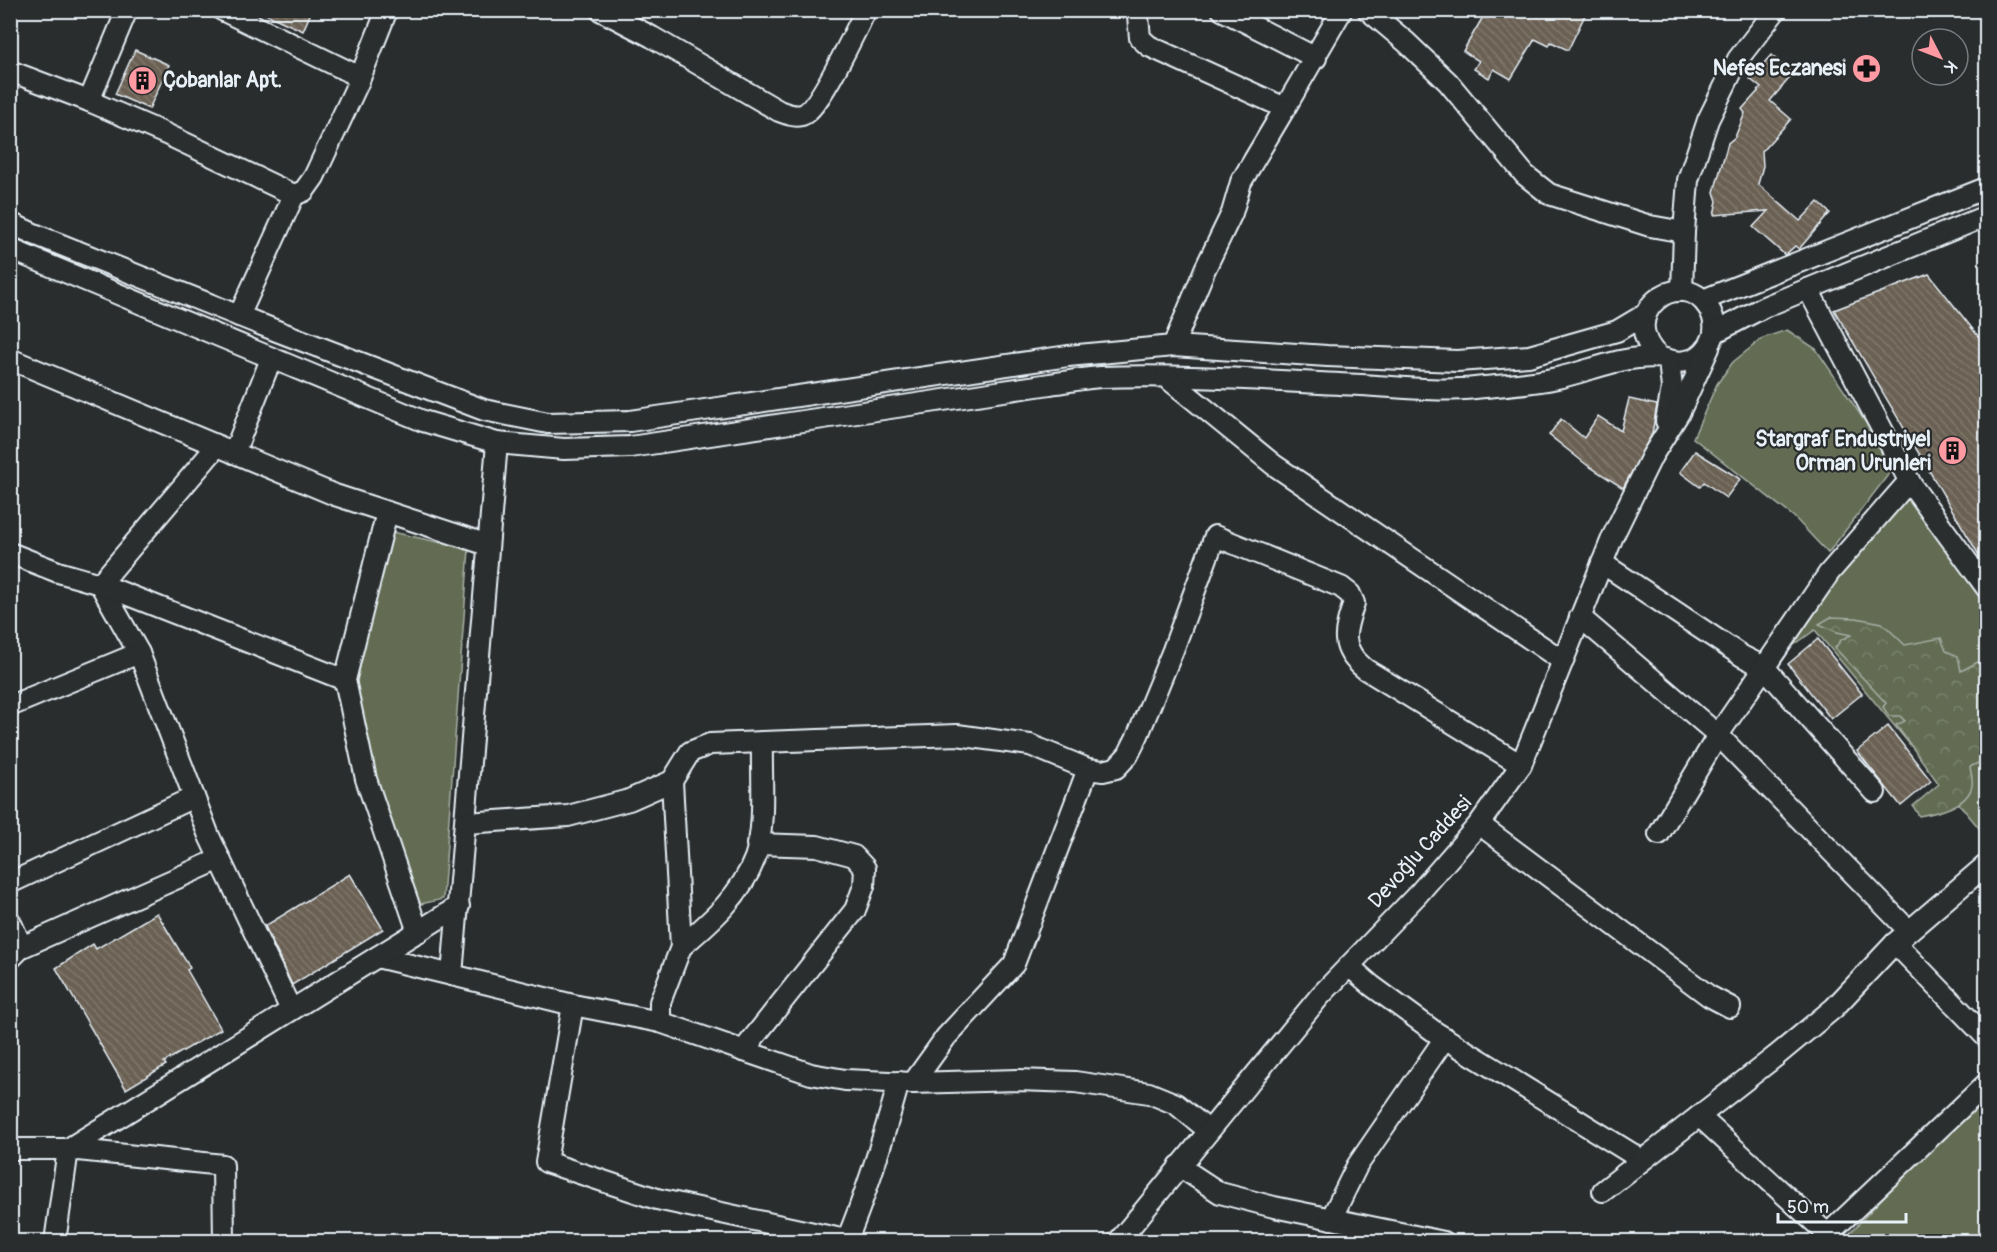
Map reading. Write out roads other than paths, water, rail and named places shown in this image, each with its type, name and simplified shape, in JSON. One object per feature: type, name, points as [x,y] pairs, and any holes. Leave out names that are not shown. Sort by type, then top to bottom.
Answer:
[{"type":"street","points":[[89,101],[127,10]]},
{"type":"street","points":[[222,10],[360,78]]},
{"type":"street","points":[[239,316],[294,195],[304,191],[314,177],[360,78],[387,10]]},
{"type":"street","points":[[600,10],[652,37],[779,111],[801,116],[809,111],[828,82],[866,10]]},
{"type":"street","points":[[1141,10],[1138,16],[1140,38],[1149,46],[1284,108]]},
{"type":"street","points":[[1222,10],[1316,57]]},
{"type":"street","points":[[1173,346],[1205,269],[1232,213],[1241,182],[1342,10]]},
{"type":"street","points":[[1368,10],[1448,82],[1525,175],[1537,186],[1549,194],[1650,226],[1684,232]]},
{"type":"street","points":[[1682,291],[1688,180],[1708,120],[1738,59],[1776,10]]},
{"type":"street","points":[[10,71],[166,134],[294,195]]},
{"type":"street","points":[[1703,300],[1986,188]]},
{"type":"street","points":[[10,249],[423,422],[497,443],[564,450],[630,447],[1097,377],[1166,377],[1460,389],[1554,379],[1629,359],[1664,359],[1681,363],[1693,360],[1702,353],[1712,339],[1764,307],[1986,216]]},
{"type":"street","points":[[10,222],[34,234],[239,316],[484,410],[548,423],[630,421],[1068,356],[1173,346],[1327,356],[1457,361],[1528,356],[1617,331],[1644,315]]},
{"type":"street","points":[[1808,289],[1909,481],[1986,586]]},
{"type":"street","points":[[1682,291],[1703,300],[1710,310],[1714,321],[1712,339],[1679,413],[1664,436],[1672,388],[1664,359],[1650,349],[1644,339],[1644,315],[1659,297],[1670,292],[1682,291]]},
{"type":"street","points":[[10,359],[63,379],[335,495],[488,545]]},
{"type":"street","points":[[100,584],[226,450],[271,359]]},
{"type":"street","points":[[1166,377],[1274,465],[1563,661]]},
{"type":"street","name":"Devoğlu Caddesi","points":[[1127,1239],[1208,1130],[1312,1004],[1419,893],[1479,824],[1521,765],[1613,536],[1664,436]]},
{"type":"street","points":[[452,975],[497,443]]},
{"type":"street","points":[[1659,834],[1718,735],[1828,573],[1909,481]]},
{"type":"street","points":[[387,512],[345,680],[366,779],[418,932]]},
{"type":"street","points":[[466,823],[568,816],[629,800],[672,781],[690,752],[710,744],[957,735],[1030,745],[1088,769],[1103,771],[1116,768],[1128,755],[1138,735],[1173,650],[1215,536],[1341,586],[1350,594],[1354,603],[1347,623],[1346,639],[1351,658],[1365,669],[1521,765]]},
{"type":"street","points":[[10,553],[58,573],[100,584],[345,680]]},
{"type":"street","points":[[1602,564],[1742,657],[1764,667],[1875,792]]},
{"type":"street","points":[[100,584],[139,653],[220,859],[291,1010]]},
{"type":"street","points":[[1580,617],[1718,735],[1901,936],[1986,1037]]},
{"type":"street","points":[[10,706],[139,653]]},
{"type":"street","points":[[681,947],[715,918],[742,885],[755,857],[760,825],[762,742]]},
{"type":"street","points":[[573,1005],[546,1162],[657,1199],[846,1241],[906,1082],[1014,964],[1088,769]]},
{"type":"street","points":[[660,1022],[660,1002],[681,947],[672,781]]},
{"type":"street","points":[[10,883],[194,797]]},
{"type":"street","points":[[1479,824],[1709,996],[1730,1007]]},
{"type":"street","points":[[743,1051],[775,1014],[855,910],[864,886],[865,868],[854,856],[817,846],[757,844]]},
{"type":"street","points":[[10,921],[16,953],[220,859]]},
{"type":"street","points":[[1603,1191],[1834,1008],[1901,936],[1986,865]]},
{"type":"street","points":[[68,1149],[459,906]]},
{"type":"street","points":[[377,957],[573,1005],[660,1022],[811,1074],[845,1080],[906,1082],[1018,1080],[1075,1082],[1149,1093],[1176,1104],[1208,1130]]},
{"type":"street","points":[[1349,966],[1371,986],[1445,1038],[1642,1160]]},
{"type":"street","points":[[1332,1219],[1357,1166],[1445,1038]]},
{"type":"street","points":[[1699,1116],[1832,1238],[1986,1084]]},
{"type":"street","points":[[10,1149],[68,1149],[223,1165],[224,1242]]},
{"type":"street","points":[[56,1242],[68,1149]]},
{"type":"street","points":[[1179,1167],[1220,1193],[1444,1242]]},
{"type":"place","name":"Nefes Eczanesi","points":[[1867,68]]},
{"type":"place","name":"Çobanlar Apt.","points":[[142,80]]},
{"type":"place","name":"Stargraf Endustriyel Orman Urunleri","points":[[1952,451]]}]
